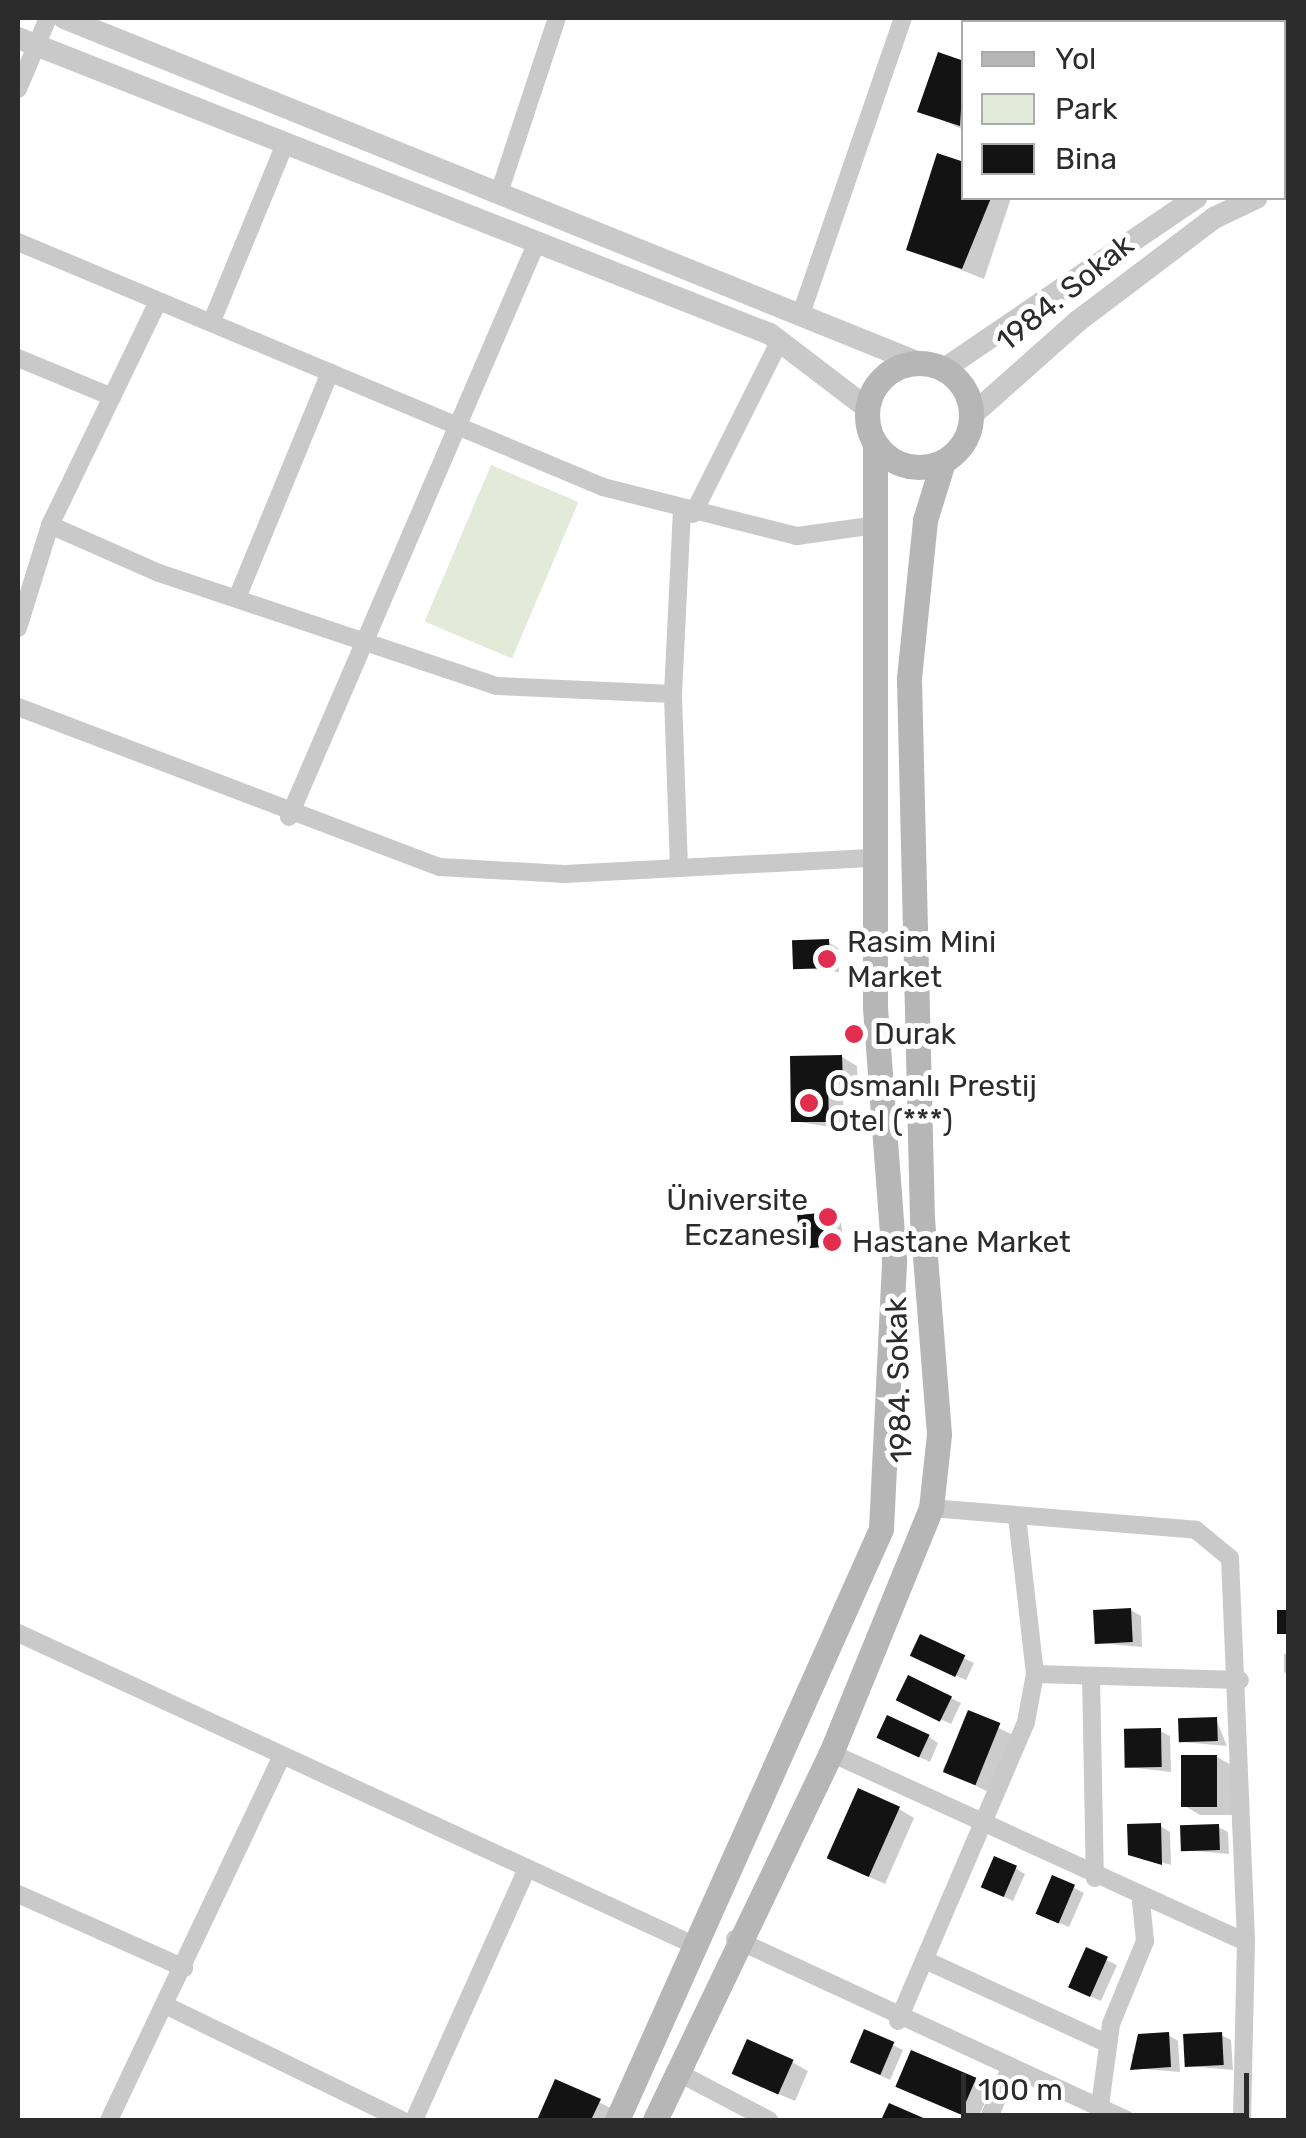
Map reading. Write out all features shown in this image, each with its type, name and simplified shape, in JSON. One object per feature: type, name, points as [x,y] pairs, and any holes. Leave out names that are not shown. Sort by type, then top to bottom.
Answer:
[{"type":"main road","points":[[617,2120],[872,1556],[889,1449],[894,1260],[875,1008],[870,526],[875,444],[867,408],[884,375],[932,366],[963,386],[971,416],[962,446],[943,462],[906,466],[875,444]]},
{"type":"main road","name":"1984. Sokak","points":[[655,2120],[735,1940],[832,1753],[931,1508],[938,1415],[922,1219],[909,678],[925,520],[943,462]]},
{"type":"main road","points":[[872,1556],[907,1569]]},
{"type":"street","points":[[18,88],[27,42],[48,18]]},
{"type":"street","points":[[64,18],[932,366],[1189,200]]},
{"type":"street","points":[[499,193],[556,18]]},
{"type":"street","points":[[802,311],[903,18]]},
{"type":"street","points":[[27,42],[780,340],[867,408]]},
{"type":"street","points":[[212,321],[284,146]]},
{"type":"street","name":"1984. Sokak","points":[[971,416],[1078,321],[1214,218],[1252,200]]},
{"type":"street","points":[[18,242],[464,424],[603,487],[688,512],[797,536],[870,526]]},
{"type":"street","points":[[289,817],[362,641],[464,424],[536,244]]},
{"type":"street","points":[[18,628],[50,525],[158,302]]},
{"type":"street","points":[[679,868],[673,694],[688,512],[780,340]]},
{"type":"street","points":[[18,358],[112,397]]},
{"type":"street","points":[[237,598],[330,372]]},
{"type":"street","points":[[50,525],[237,598],[498,686],[673,694]]},
{"type":"street","points":[[18,706],[289,817],[440,868],[679,868],[875,858]]},
{"type":"street","points":[[931,1508],[1196,1530],[1230,1558],[1240,1680],[1246,1942],[1242,2120]]},
{"type":"street","points":[[898,2021],[1026,1722],[1035,1674],[1017,1517]]},
{"type":"street","points":[[18,1633],[696,1946]]},
{"type":"street","points":[[1035,1674],[1240,1680]]},
{"type":"street","points":[[1091,1676],[1095,1878]]},
{"type":"street","points":[[832,1753],[985,1821],[1142,1900],[1246,1942]]},
{"type":"street","points":[[109,2120],[167,2006],[282,1756]]},
{"type":"street","points":[[414,2120],[527,1868]]},
{"type":"street","points":[[18,1894],[184,1968]]},
{"type":"street","points":[[1099,2112],[1106,2042],[1145,1940],[1142,1900]]},
{"type":"street","points":[[735,1940],[1008,2074],[1126,2120]]},
{"type":"street","points":[[925,1960],[1106,2042]]},
{"type":"street","points":[[167,2006],[402,2120]]},
{"type":"street","points":[[677,2072],[769,2120]]},
{"type":"street","points":[[988,2120],[1008,2074]]},
{"type":"green space","points":[[491,465],[578,502],[512,659],[425,621]]},
{"type":"building","points":[[938,52],[961,60],[960,126],[917,112]]},
{"type":"building","points":[[937,153],[961,161],[961,200],[990,200],[962,269],[906,250]]},
{"type":"building","points":[[829,939],[830,968],[793,969],[792,940]]},
{"type":"building","name":"Osmanlı Prestij Otel (***)","points":[[842,1055],[843,1083],[828,1084],[829,1122],[791,1122],[790,1056]]},
{"type":"building","points":[[832,1212],[835,1246],[800,1249],[797,1215]]},
{"type":"building","points":[[1131,1608],[1133,1642],[1095,1644],[1093,1610]]},
{"type":"building","points":[[1277,1610],[1288,1610],[1288,1634],[1277,1634]]},
{"type":"building","points":[[920,1634],[965,1655],[955,1677],[910,1656]]},
{"type":"building","points":[[908,1675],[952,1696],[940,1722],[896,1700]]},
{"type":"building","points":[[968,1710],[1000,1723],[975,1785],[943,1772]]},
{"type":"building","points":[[887,1715],[930,1735],[919,1758],[876,1738]]},
{"type":"building","points":[[1217,1717],[1218,1741],[1179,1742],[1178,1718]]},
{"type":"building","points":[[1161,1728],[1162,1767],[1125,1768],[1124,1729]]},
{"type":"building","points":[[1181,1755],[1217,1755],[1217,1807],[1181,1807]]},
{"type":"building","points":[[858,1788],[900,1807],[869,1877],[827,1858]]},
{"type":"building","points":[[1161,1823],[1162,1865],[1128,1855],[1127,1824]]},
{"type":"building","points":[[1219,1824],[1220,1850],[1181,1851],[1180,1825]]},
{"type":"building","points":[[994,1856],[1017,1866],[1004,1897],[981,1887]]},
{"type":"building","points":[[1052,1875],[1075,1885],[1059,1923],[1036,1914]]},
{"type":"building","points":[[1086,1947],[1108,1957],[1090,1997],[1068,1987]]},
{"type":"building","points":[[864,2029],[894,2042],[880,2075],[850,2062]]},
{"type":"building","points":[[1169,2032],[1171,2067],[1130,2070],[1138,2034]]},
{"type":"building","points":[[1222,2032],[1224,2065],[1185,2067],[1183,2034]]},
{"type":"building","points":[[747,2039],[794,2060],[778,2094],[732,2074]]},
{"type":"building","points":[[911,2050],[976,2078],[961,2115],[895,2087]]},
{"type":"building","points":[[555,2079],[601,2099],[591,2120],[537,2120]]},
{"type":"building","points":[[889,2103],[928,2120],[881,2120]]},
{"type":"place","name":"Rasim Mini Market","points":[[827,959]]},
{"type":"place","name":"Durak","points":[[854,1034]]},
{"type":"place","name":"Osmanlı Prestij Otel (***)","points":[[809,1103]]},
{"type":"place","name":"Üniversite Eczanesi","points":[[828,1217]]},
{"type":"place","name":"Hastane Market","points":[[832,1242]]}]
